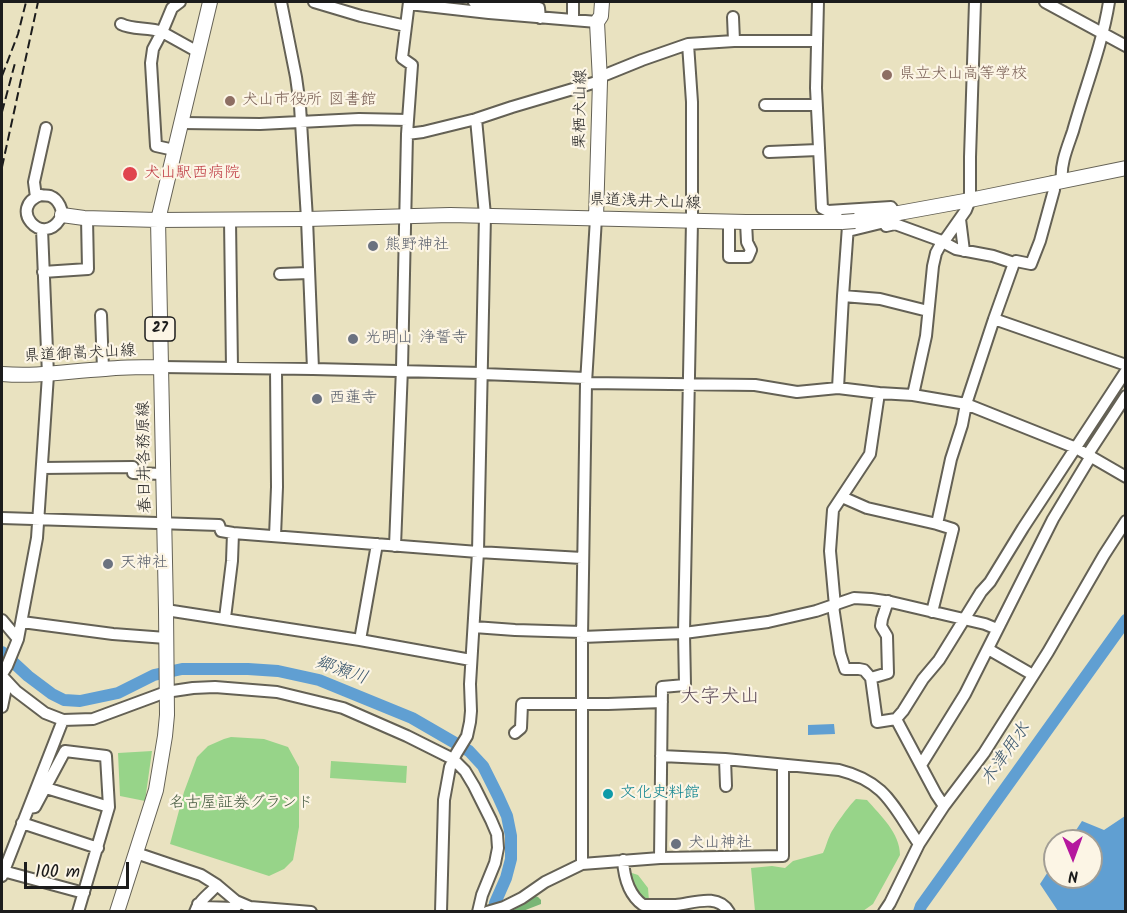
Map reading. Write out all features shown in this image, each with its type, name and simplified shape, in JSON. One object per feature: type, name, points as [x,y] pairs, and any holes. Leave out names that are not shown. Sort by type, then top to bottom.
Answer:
[{"type":"main road","name":"春日井各務原線","points":[[117,912],[150,810],[160,773],[165,736],[167,715],[166,610],[158,220],[210,2]]},
{"type":"main road","name":"栗栖犬山線","points":[[596,218],[600,79],[597,22],[601,16],[602,2]]},
{"type":"main road","name":"県道浅井犬山線","points":[[62,215],[158,220],[485,215],[729,222],[855,221],[1125,168]]},
{"type":"main road","name":"県道御嵩犬山線","points":[[2,374],[48,375],[103,369],[161,367]]},
{"type":"street","points":[[174,150],[156,146],[151,63],[153,50],[172,8],[180,2]]},
{"type":"street","points":[[281,2],[296,77],[300,121],[307,219],[313,369]]},
{"type":"street","points":[[314,2],[406,26]]},
{"type":"street","points":[[474,2],[539,8],[540,18]]},
{"type":"street","points":[[573,2],[573,20]]},
{"type":"street","points":[[818,2],[816,105],[822,208],[828,211],[891,207],[896,214],[893,220],[848,231]]},
{"type":"street","points":[[913,395],[926,336],[933,266],[942,242],[966,210],[970,200],[975,2]]},
{"type":"street","points":[[1045,2],[1125,46]]},
{"type":"street","points":[[936,524],[966,404],[993,319],[1016,261],[1031,264],[1033,261],[1103,33],[1109,2]]},
{"type":"street","points":[[395,546],[402,371],[407,134],[412,65],[402,58],[409,3],[597,22]]},
{"type":"street","points":[[733,17],[734,41]]},
{"type":"street","points":[[121,24],[162,32],[198,52]]},
{"type":"street","points":[[407,134],[476,119],[600,79],[642,60],[688,44],[817,40]]},
{"type":"street","points":[[660,858],[662,687],[685,685],[692,221],[692,102],[688,44]]},
{"type":"street","points":[[765,105],[816,105]]},
{"type":"street","points":[[182,123],[260,124],[359,119],[408,120]]},
{"type":"street","points":[[441,912],[444,800],[448,777],[455,757],[467,736],[471,711],[471,660],[478,552],[485,215],[476,119]]},
{"type":"street","points":[[36,197],[34,182],[46,128]]},
{"type":"street","points":[[769,152],[818,150]]},
{"type":"street","points":[[50,196],[61,207],[62,215],[58,222],[42,230],[34,227],[27,214],[32,198],[36,197],[50,196]]},
{"type":"street","points":[[838,388],[849,210]]},
{"type":"street","points":[[43,272],[88,269],[87,218]]},
{"type":"street","points":[[582,864],[582,558],[586,381],[596,218]]},
{"type":"street","points":[[960,219],[964,250]]},
{"type":"street","points":[[230,220],[232,368]]},
{"type":"street","points":[[729,222],[729,257],[748,257],[751,250],[747,242],[746,222]]},
{"type":"street","points":[[875,225],[880,227],[895,224],[964,250],[993,256],[1014,264]]},
{"type":"street","points":[[2,707],[4,675],[22,621],[38,538],[48,375],[42,230]]},
{"type":"street","points":[[280,274],[309,273]]},
{"type":"street","points":[[843,296],[880,299],[928,311]]},
{"type":"street","points":[[101,315],[103,369]]},
{"type":"street","points":[[993,319],[1125,365]]},
{"type":"street","points":[[161,367],[482,373],[649,384],[755,385],[797,392],[838,388],[913,395],[966,404],[1076,448],[1125,477]]},
{"type":"street","points":[[275,536],[276,369]]},
{"type":"street","points":[[879,393],[870,454],[832,510],[830,551],[834,606],[844,669],[864,670],[871,678],[877,722],[896,719],[903,711],[939,660],[981,592],[990,582],[1125,371]]},
{"type":"street","points":[[921,765],[965,694],[1053,519],[1125,396]]},
{"type":"street","points":[[42,468],[133,467],[133,473],[163,474]]},
{"type":"street","points":[[842,497],[867,508],[953,529],[932,612]]},
{"type":"street","points":[[2,518],[219,525],[221,531],[275,536],[582,558]]},
{"type":"street","points":[[890,909],[919,844],[984,753],[1125,521]]},
{"type":"street","points":[[225,618],[233,532]]},
{"type":"street","points":[[360,640],[377,544]]},
{"type":"street","points":[[474,627],[582,635],[684,633],[791,618],[854,598],[888,601],[985,624],[997,629]]},
{"type":"street","points":[[871,678],[888,673],[887,636],[881,626],[888,601]]},
{"type":"street","points":[[166,610],[471,660]]},
{"type":"street","points":[[2,620],[16,644]]},
{"type":"street","points":[[22,621],[113,634],[166,638]]},
{"type":"street","points":[[988,649],[1033,675]]},
{"type":"street","points":[[4,675],[45,712],[63,720],[93,718],[166,688],[215,687],[277,692],[342,708],[455,757],[474,786],[497,834],[498,848],[495,863],[482,895],[479,911]]},
{"type":"street","points":[[515,733],[520,728],[522,704],[662,702]]},
{"type":"street","points":[[896,719],[944,806]]},
{"type":"street","points":[[63,720],[2,874],[84,893]]},
{"type":"street","points":[[29,808],[35,807],[64,751],[106,756],[109,807],[78,912]]},
{"type":"street","points":[[662,756],[725,759],[839,770],[855,774],[867,780],[891,801],[919,844]]},
{"type":"street","points":[[725,759],[726,786]]},
{"type":"street","points":[[488,911],[504,907],[545,882],[582,864],[660,858],[783,855],[783,765]]},
{"type":"street","points":[[46,788],[109,807]]},
{"type":"street","points":[[22,823],[98,848]]},
{"type":"street","points":[[136,853],[208,879],[239,903],[258,908],[311,912]]},
{"type":"street","points":[[623,860],[624,876],[630,890],[643,905],[678,905],[711,900],[726,906],[729,912]]},
{"type":"street","points":[[197,908],[202,899],[210,894],[217,885]]},
{"type":"street","points":[[197,908],[235,908],[239,903]]},
{"type":"green space","name":"名古屋証券グランド","points":[[231,737],[264,739],[288,747],[299,767],[299,827],[293,860],[284,869],[269,876],[170,844],[184,792],[197,757],[208,746]]},
{"type":"green space","points":[[152,751],[145,801],[120,796],[118,753]]},
{"type":"green space","points":[[331,761],[407,766],[406,783],[330,778]]},
{"type":"green space","points":[[856,799],[867,800],[878,812],[889,825],[899,847],[900,855],[873,904],[863,911],[755,911],[751,868],[772,866],[785,868],[793,861],[823,853],[832,832]]},
{"type":"green space","points":[[629,872],[638,875],[648,888],[649,901],[645,902],[635,889]]},
{"type":"green space","points":[[535,896],[541,900],[541,904],[523,911],[510,912]]},
{"type":"water","points":[[834,724],[835,734],[808,735],[808,725]]},
{"type":"water","points":[[1125,816],[1125,911],[1058,911],[1043,889],[1103,889],[1104,830]]},
{"type":"water","points":[[1082,821],[1102,829],[1077,829]]},
{"type":"waterway","name":"木津用水","points":[[919,912],[921,906],[1126,620]]},
{"type":"waterway","name":"郷瀬川","points":[[2,652],[28,676],[64,700],[80,701],[118,693],[154,675],[182,669],[248,669],[278,671],[319,680],[412,718],[469,751],[483,766],[507,816],[511,836],[511,859],[493,912]]},
{"type":"railway","points":[[2,76],[18,34],[26,2]]},
{"type":"railway","points":[[2,167],[38,2]]},
{"type":"railway","points":[[2,112],[15,63]]},
{"type":"place","name":"県立犬山高等学校","points":[[887,75]]},
{"type":"place","name":"犬山市役所 図書館","points":[[230,101]]},
{"type":"place","name":"犬山駅西病院","points":[[130,174]]},
{"type":"place","name":"熊野神社","points":[[373,246]]},
{"type":"place","name":"光明山 浄誓寺","points":[[353,339]]},
{"type":"place","name":"西蓮寺","points":[[317,399]]},
{"type":"place","name":"天神社","points":[[108,564]]},
{"type":"place","name":"文化史料館","points":[[608,794]]},
{"type":"place","name":"犬山神社","points":[[676,844]]},
{"type":"district","name":"大字犬山","points":[[720,699]]}]
